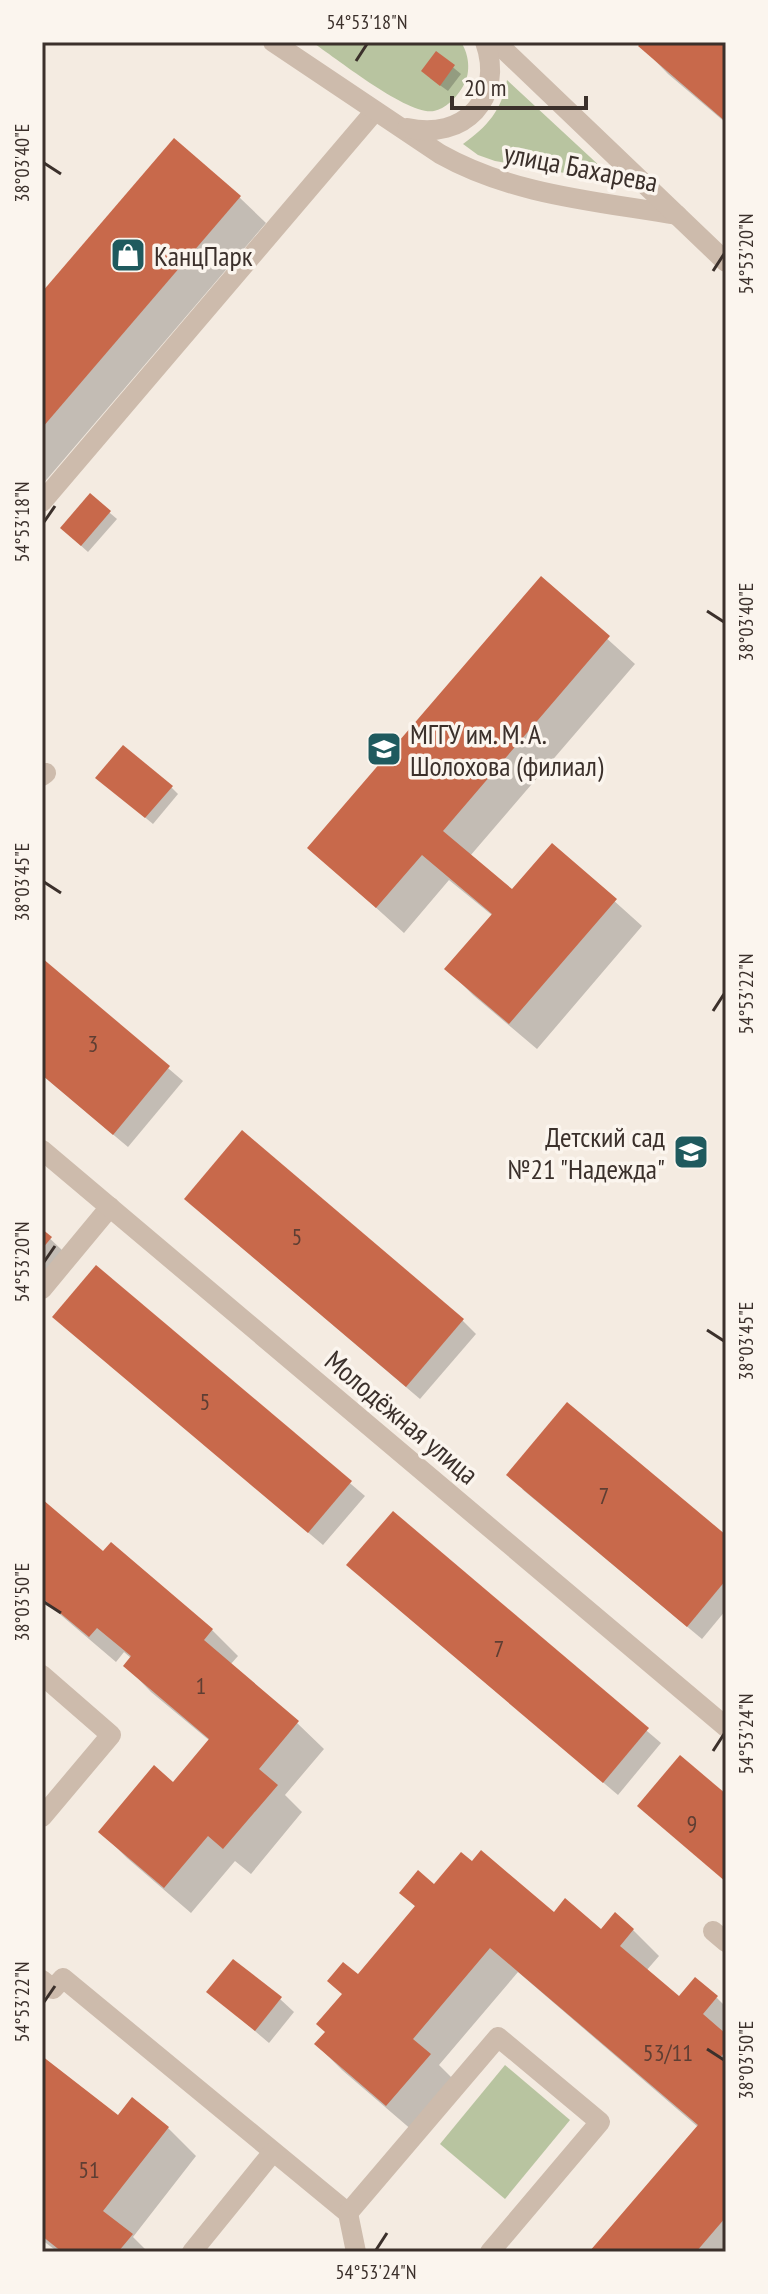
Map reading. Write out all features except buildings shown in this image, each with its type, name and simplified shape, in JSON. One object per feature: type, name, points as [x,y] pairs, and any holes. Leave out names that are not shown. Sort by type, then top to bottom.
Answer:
[{"type":"street","name":"улица Бахарева","points":[[273,42],[440,154],[493,180],[520,188],[677,215]]},
{"type":"street","points":[[400,127],[441,132],[459,125],[475,111],[486,92],[491,72],[491,57],[485,42]]},
{"type":"street","name":"улица Бахарева","points":[[496,42],[726,262]]},
{"type":"street","points":[[42,502],[375,111]]},
{"type":"street","name":"Молодёжная улица","points":[[42,1150],[726,1727]]},
{"type":"street","points":[[42,1289],[110,1207]]},
{"type":"street","points":[[42,1675],[111,1735],[42,1817]]},
{"type":"street","points":[[46,1991],[63,1978],[348,2213],[356,2252]]},
{"type":"street","points":[[348,2213],[498,2037],[600,2122],[490,2252]]},
{"type":"street","points":[[192,2252],[273,2152]]},
{"type":"green space","points":[[312,42],[461,42],[468,59],[467,77],[460,92],[446,105],[434,111],[422,110],[390,96]]},
{"type":"green space","points":[[507,80],[617,182],[495,161],[478,155],[463,144],[492,117]]},
{"type":"green space","points":[[505,2065],[570,2120],[505,2199],[440,2144]]},
{"type":"place","name":"КанцПарк","points":[[128,255]]},
{"type":"place","name":"МГГУ им. М. А. Шолохова (филиал)","points":[[384,749]]},
{"type":"place","name":"Детский сад №21 \"Надежда\"","points":[[691,1152]]}]
